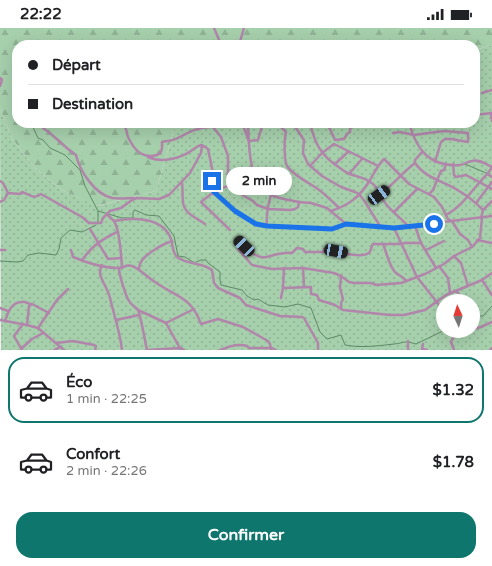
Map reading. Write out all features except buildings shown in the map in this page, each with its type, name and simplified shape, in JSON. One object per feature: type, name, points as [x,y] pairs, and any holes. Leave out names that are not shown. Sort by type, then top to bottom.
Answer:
[{"type":"street","points":[[214,28],[219,40]]},
{"type":"street","points":[[240,40],[244,28]]},
{"type":"street","points":[[0,78],[2,80],[0,86]]},
{"type":"street","points":[[482,93],[492,90]]},
{"type":"street","points":[[480,114],[491,113],[492,121]]},
{"type":"street","points":[[43,128],[76,155],[78,163],[89,182],[100,193],[112,198],[160,199],[169,195],[190,173],[201,152],[202,145]]},
{"type":"street","points":[[126,128],[129,139],[136,150],[153,159],[171,160],[181,156],[197,146],[202,145]]},
{"type":"street","points":[[148,157],[159,155],[162,148],[162,142],[176,139],[198,128]]},
{"type":"street","points":[[214,128],[221,137],[226,150],[228,161],[228,178],[239,192],[257,205],[268,209],[295,209],[298,207],[299,202]]},
{"type":"street","points":[[244,128],[249,140]]},
{"type":"street","points":[[248,128],[250,162],[253,172],[263,189],[271,195],[279,198],[311,203],[330,211],[346,224]]},
{"type":"street","points":[[249,140],[258,140],[262,128]]},
{"type":"street","points":[[283,128],[286,132],[284,138],[286,147],[285,161],[288,168],[320,191],[339,208]]},
{"type":"street","points":[[296,128],[304,140],[303,153],[308,164],[322,176],[341,188],[359,194],[381,225],[378,226]]},
{"type":"street","points":[[311,128],[315,140],[322,153],[328,160],[350,174],[369,181],[376,188],[385,204],[408,226]]},
{"type":"street","points":[[329,128],[335,140],[344,139],[350,132],[351,128]]},
{"type":"street","points":[[410,128],[415,142],[422,152],[435,162],[460,165],[477,160],[492,167],[459,207],[446,215]]},
{"type":"street","points":[[393,133],[400,132],[412,135],[444,131],[468,133],[468,142],[451,139],[445,139],[441,142],[435,162]]},
{"type":"street","points":[[310,166],[322,153],[334,144],[378,166]]},
{"type":"street","points":[[202,145],[208,150],[212,168],[211,185],[216,194],[226,204],[256,224],[267,226],[332,229],[346,224],[394,228],[492,216]]},
{"type":"street","points":[[334,164],[349,151]]},
{"type":"street","points":[[379,195],[388,189],[400,176],[415,164],[415,160],[422,152]]},
{"type":"street","points":[[350,174],[362,159]]},
{"type":"street","points":[[330,211],[348,204],[359,194],[384,159],[400,176],[417,190],[429,194],[439,204],[448,219],[452,221],[460,234],[468,240],[472,247]]},
{"type":"street","points":[[415,164],[419,170],[436,181],[458,190],[483,210]]},
{"type":"street","points":[[429,194],[433,190],[441,171],[444,170],[446,164]]},
{"type":"street","points":[[453,164],[454,175],[456,177],[466,175],[490,188]]},
{"type":"street","points":[[487,173],[492,177]]},
{"type":"street","points":[[0,182],[3,183],[8,193]]},
{"type":"street","points":[[476,203],[490,188],[492,182]]},
{"type":"street","points":[[182,183],[182,203],[193,218],[205,224]]},
{"type":"street","points":[[230,230],[201,202],[211,194],[216,194],[224,188],[233,186]]},
{"type":"street","points":[[394,212],[417,190]]},
{"type":"street","points":[[8,193],[20,194],[22,192],[34,197],[41,194],[82,217],[89,223],[102,223],[103,218],[110,211],[121,208],[128,202],[137,198]]},
{"type":"street","points":[[0,202],[4,200],[8,193]]},
{"type":"street","points":[[267,226],[271,195]]},
{"type":"street","points":[[238,249],[252,265],[272,269],[303,268],[334,273],[349,282],[371,283],[376,285],[406,281],[437,267],[472,247],[480,238],[483,210],[492,200]]},
{"type":"street","points":[[106,214],[114,221],[117,232],[121,258],[120,277],[126,296],[132,305],[138,310],[166,323],[182,349],[147,350],[138,310]]},
{"type":"street","points":[[114,221],[124,219],[148,220],[154,222],[167,231],[172,241],[173,250],[177,257],[212,270],[214,283],[218,288],[240,298],[246,305],[276,315],[304,318],[318,343],[318,350]]},
{"type":"street","points":[[415,226],[426,250],[437,267],[448,278],[450,293],[457,292],[492,274]]},
{"type":"street","points":[[284,288],[311,287],[311,294],[317,295],[319,300],[334,305],[341,310],[390,315],[404,315],[423,311],[436,302],[417,277],[394,228]]},
{"type":"street","points":[[90,229],[108,259],[121,258]]},
{"type":"street","points":[[82,260],[92,246],[117,232]]},
{"type":"street","points":[[237,238],[252,253],[259,257],[266,257],[283,252],[292,253],[297,248],[303,249],[305,252],[324,252],[324,249],[359,256],[369,253],[373,244],[422,243]]},
{"type":"street","points":[[477,240],[492,243]]},
{"type":"street","points":[[139,270],[140,263],[159,246],[172,241]]},
{"type":"street","points":[[426,250],[444,241]]},
{"type":"street","points":[[383,244],[395,273],[406,281]]},
{"type":"street","points":[[0,250],[5,250]]},
{"type":"street","points":[[72,250],[73,257],[82,260],[121,268],[130,266],[139,270],[156,283],[182,297],[194,309],[201,324],[218,319],[238,326],[268,341],[272,349]]},
{"type":"street","points":[[454,256],[462,263],[468,286]]},
{"type":"street","points":[[102,265],[100,275],[110,297],[120,331],[122,350]]},
{"type":"street","points":[[281,298],[284,288],[284,268]]},
{"type":"street","points":[[303,268],[304,287]]},
{"type":"street","points":[[341,276],[340,288],[343,299],[341,303],[341,310]]},
{"type":"street","points":[[482,280],[492,294]]},
{"type":"street","points":[[38,328],[57,300],[68,289]]},
{"type":"street","points":[[5,321],[13,304],[24,301],[48,313]]},
{"type":"street","points":[[27,325],[29,306],[32,304]]},
{"type":"street","points":[[0,308],[8,312]]},
{"type":"street","points":[[166,323],[194,309]]},
{"type":"street","points":[[116,320],[139,315]]},
{"type":"street","points":[[0,320],[38,328],[64,350]]},
{"type":"street","points":[[480,328],[492,322]]},
{"type":"street","points":[[23,324],[14,336],[21,349],[32,339],[43,333]]},
{"type":"street","points":[[453,338],[452,342],[454,350]]},
{"type":"street","points":[[408,341],[408,350]]},
{"type":"street","points":[[56,343],[79,342],[94,345],[96,346],[95,350]]},
{"type":"street","points":[[220,350],[226,349],[232,345],[240,344],[247,346],[249,349],[276,350]]},
{"type":"street","points":[[423,344],[422,349],[427,350]]},
{"type":"street","points":[[54,350],[60,346]]},
{"type":"green space","points":[[0,28],[492,28],[492,45],[480,49],[480,40],[12,40],[12,128],[175,128],[156,191],[96,206],[62,190],[35,168],[13,140],[0,109]]},
{"type":"green space","points":[[492,45],[492,350],[1,350],[0,109],[13,140],[35,168],[62,190],[97,206],[156,191],[175,128],[480,128],[480,49]]},
{"type":"waterway","points":[[33,128],[38,138],[43,140],[50,148],[65,155],[80,170],[85,186],[98,211],[98,222]]},
{"type":"waterway","points":[[465,164],[486,173]]},
{"type":"waterway","points":[[98,211],[122,218],[133,218],[133,212],[135,210],[146,215],[159,216],[174,236],[178,256],[185,257],[193,262]]},
{"type":"waterway","points":[[0,261],[23,261],[28,255],[39,253],[56,255],[61,238],[70,230],[82,232],[96,225]]},
{"type":"waterway","points":[[196,262],[206,260],[220,272],[221,285],[242,290],[247,296],[254,300],[258,299],[268,305],[285,307],[298,304],[311,308],[320,332],[327,339],[341,335],[345,345],[369,346],[406,342],[416,344],[436,334]]},
{"type":"waterway","points":[[480,316],[483,316],[492,306]]},
{"type":"route","points":[[212,181],[211,185],[214,192],[226,204],[256,224],[267,226],[332,229],[346,224],[394,228],[434,224]]}]
